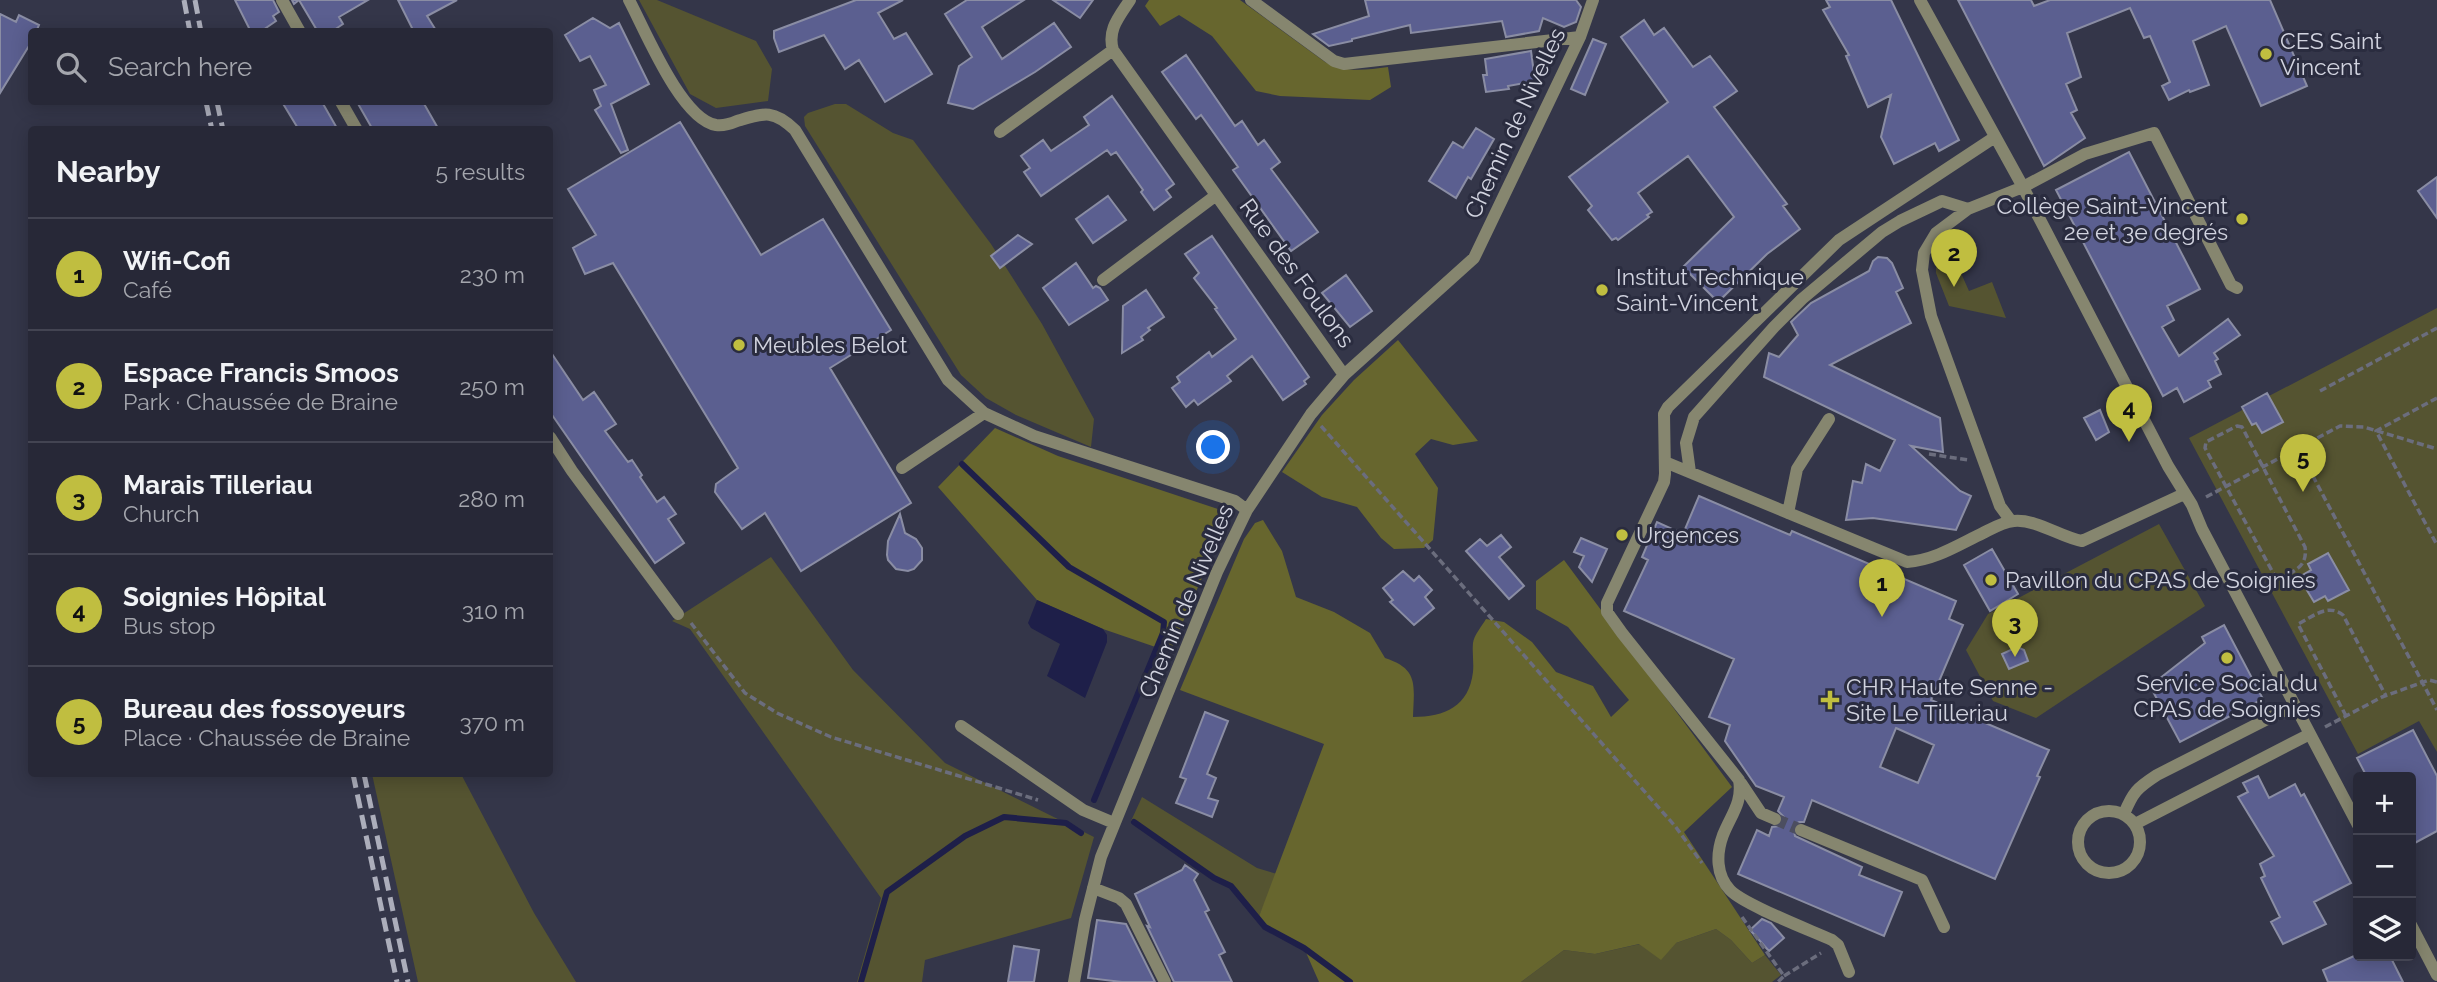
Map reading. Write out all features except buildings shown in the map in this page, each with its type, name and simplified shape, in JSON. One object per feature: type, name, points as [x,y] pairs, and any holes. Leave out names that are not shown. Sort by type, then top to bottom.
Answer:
[{"type":"street","points":[[282,0],[298,28]]},
{"type":"street","points":[[629,0],[678,94],[700,118],[717,125],[726,125],[760,114],[770,114],[786,121],[795,130],[948,380],[984,413],[1034,436],[1235,501],[1247,510]]},
{"type":"street","points":[[1000,132],[1113,50],[1111,30],[1130,0]]},
{"type":"street","points":[[1251,0],[1334,61],[1344,64],[1580,37]]},
{"type":"street","name":"Chemin de Nivelles","points":[[1074,982],[1101,857],[1217,572],[1247,510],[1311,414],[1344,375],[1474,258],[1580,37],[1593,0]]},
{"type":"street","points":[[1920,0],[2023,187],[2353,816]]},
{"type":"street","name":"Rue des Foulons","points":[[1113,50],[1344,375]]},
{"type":"street","points":[[343,105],[355,126]]},
{"type":"street","points":[[2011,521],[2000,506],[1935,330],[1922,270],[1924,253],[1936,233],[1968,209],[2023,187],[2085,155],[2154,134],[2231,285],[2237,288]]},
{"type":"street","points":[[1775,819],[1761,813],[1739,780],[1607,612],[1607,603],[1664,482],[1664,414],[1668,407],[1839,240],[1995,137]]},
{"type":"street","name":"Rue des Foulons","points":[[1103,280],[1215,196]]},
{"type":"street","points":[[1690,472],[1686,443],[1695,417],[1802,299],[1864,246],[1900,221],[1942,201],[1968,209]]},
{"type":"street","points":[[902,468],[984,413]]},
{"type":"street","points":[[1788,513],[1797,469],[1829,419]]},
{"type":"street","points":[[553,441],[579,481],[678,614]]},
{"type":"street","points":[[1665,462],[1907,562],[1936,556],[2011,521],[2022,521],[2082,541],[2188,500]]},
{"type":"street","points":[[2124,814],[2132,793],[2138,787],[2295,705]]},
{"type":"street","points":[[961,726],[1083,810],[1114,823]]},
{"type":"street","points":[[2135,824],[2310,734]]},
{"type":"street","points":[[1739,780],[1739,803],[1723,836],[1717,856],[1719,871],[1731,891],[1832,940],[1838,945],[1849,972]]},
{"type":"street","points":[[2111,810],[2124,814],[2135,824],[2141,839],[2132,864],[2124,870],[2106,874],[2088,866],[2082,859],[2078,840],[2085,821],[2101,811],[2111,810]]},
{"type":"street","points":[[1801,830],[1922,880],[1944,927]]},
{"type":"street","points":[[1093,888],[1119,898],[1126,904],[1165,982]]},
{"type":"street","points":[[2416,935],[2437,975]]},
{"type":"path","points":[[2320,391],[2437,328]]},
{"type":"path","points":[[2376,431],[2437,398]]},
{"type":"path","points":[[1311,414],[1675,826],[1706,869]]},
{"type":"path","points":[[2242,426],[2264,467],[2305,547],[2307,557],[2303,565],[2277,580],[2225,487],[2205,448],[2206,442],[2242,426]]},
{"type":"path","points":[[2188,500],[2225,487],[2340,426],[2376,431],[2437,449]]},
{"type":"path","points":[[2376,431],[2437,545]]},
{"type":"path","points":[[2298,448],[2437,710]]},
{"type":"path","points":[[1929,454],[1983,463]]},
{"type":"path","points":[[2346,716],[2298,624],[2329,608],[2343,615],[2386,696]]},
{"type":"path","points":[[678,614],[685,616],[745,693],[777,713],[831,737],[1043,802]]},
{"type":"path","points":[[2310,734],[2386,696],[2430,680],[2437,682]]},
{"type":"path","points":[[1738,912],[1784,975]]},
{"type":"path","points":[[1778,982],[1784,975],[1820,954],[1832,940]]},
{"type":"shaded area","points":[[639,0],[657,0],[756,41],[772,69],[768,101],[716,108],[690,94]]},
{"type":"shaded area","points":[[1149,0],[1240,0],[1325,62],[1349,69],[1388,67],[1391,87],[1370,100],[1280,96],[1256,91],[1212,36],[1179,15],[1160,26],[1145,6]]},
{"type":"shaded area","points":[[835,104],[846,104],[893,133],[913,140],[991,244],[1042,324],[1094,419],[1091,447],[1016,415],[986,398],[961,375],[805,126],[804,117],[808,113]]},
{"type":"shaded area","points":[[1949,259],[1956,262],[1969,291],[1992,282],[2006,318],[1949,306],[1936,273],[1936,265]]},
{"type":"shaded area","points":[[2437,308],[2437,752],[2419,721],[2358,754],[2189,438]]},
{"type":"shaded area","points":[[1398,340],[1478,441],[1453,445],[1431,439],[1415,454],[1438,488],[1433,540],[1424,548],[1394,549],[1381,538],[1357,507],[1322,497],[1282,472],[1322,415],[1354,380]]},
{"type":"shaded area","points":[[995,428],[1058,456],[1230,513],[1170,652],[1103,629],[1037,600],[938,487]]},
{"type":"shaded area","points":[[1263,520],[1282,551],[1296,597],[1334,612],[1370,633],[1385,658],[1404,667],[1409,673],[1414,687],[1413,717],[1445,712],[1461,701],[1471,684],[1474,640],[1486,619],[1504,622],[1532,642],[1556,672],[1593,686],[1611,717],[1629,700],[1568,627],[1536,609],[1536,581],[1564,560],[1732,787],[1684,832],[1765,955],[1752,963],[1731,940],[1716,929],[1676,943],[1661,960],[1639,944],[1595,954],[1564,950],[1521,982],[1319,982],[1304,948],[1268,929],[1258,919],[1324,744],[1180,690],[1244,539],[1255,523]]},
{"type":"shaded area","points":[[2159,524],[2205,606],[2036,718],[1993,701],[1966,650],[1988,614]]},
{"type":"shaded area","points":[[771,557],[853,670],[945,763],[1094,837],[1071,918],[925,960],[922,982],[857,982],[881,898],[690,629],[672,621]]},
{"type":"shaded area","points":[[1037,600],[1103,629],[1107,635],[1107,642],[1085,698],[1047,676],[1060,644],[1031,628],[1028,623]]},
{"type":"shaded area","points":[[373,777],[463,777],[534,913],[576,982],[418,982]]},
{"type":"shaded area","points":[[1142,797],[1257,868],[1277,874],[1258,919],[1231,886],[1214,878],[1131,821]]},
{"type":"shaded area","points":[[1716,929],[1731,940],[1752,963],[1765,955],[1781,975],[1772,982],[1521,982],[1564,950],[1595,954],[1640,944],[1676,943]]},
{"type":"waterway","points":[[962,464],[1069,567],[1164,622],[1163,633],[1094,800]]},
{"type":"waterway","points":[[861,982],[887,892],[965,836],[1004,817],[1066,823],[1081,833]]},
{"type":"waterway","points":[[1134,822],[1214,878],[1231,886],[1265,927],[1304,948],[1350,982]]},
{"type":"tunnel","points":[[1775,819],[1801,830]]},
{"type":"railway","points":[[184,0],[189,28]]},
{"type":"railway","points":[[195,0],[200,28]]},
{"type":"railway","points":[[207,105],[211,126]]},
{"type":"railway","points":[[218,105],[222,126]]},
{"type":"railway","points":[[354,777],[397,982]]},
{"type":"railway","points":[[365,777],[408,982]]},
{"type":"place","name":"CES Saint Vincent","points":[[2266,54]]},
{"type":"place","name":"Collège Saint-Vincent 2e et 3e degrés","points":[[2242,219]]},
{"type":"place","name":"Espace Francis Smoos","points":[[1954,287]]},
{"type":"place","name":"Institut Technique Saint-Vincent","points":[[1602,290]]},
{"type":"place","name":"Meubles Belot","points":[[739,345]]},
{"type":"place","name":"Soignies Hôpital","points":[[2129,442]]},
{"type":"place","name":"Bureau des fossoyeurs","points":[[2303,492]]},
{"type":"place","name":"Urgences","points":[[1622,535]]},
{"type":"place","name":"Pavillon du CPAS de Soignies","points":[[1991,580]]},
{"type":"place","name":"Wifi-Cofi","points":[[1882,617]]},
{"type":"place","name":"Marais Tilleriau","points":[[2015,657]]},
{"type":"place","name":"Service Social du CPAS de Soignies","points":[[2227,658]]},
{"type":"place","name":"CHR Haute Senne - Site Le Tilleriau","points":[[1830,700]]}]
